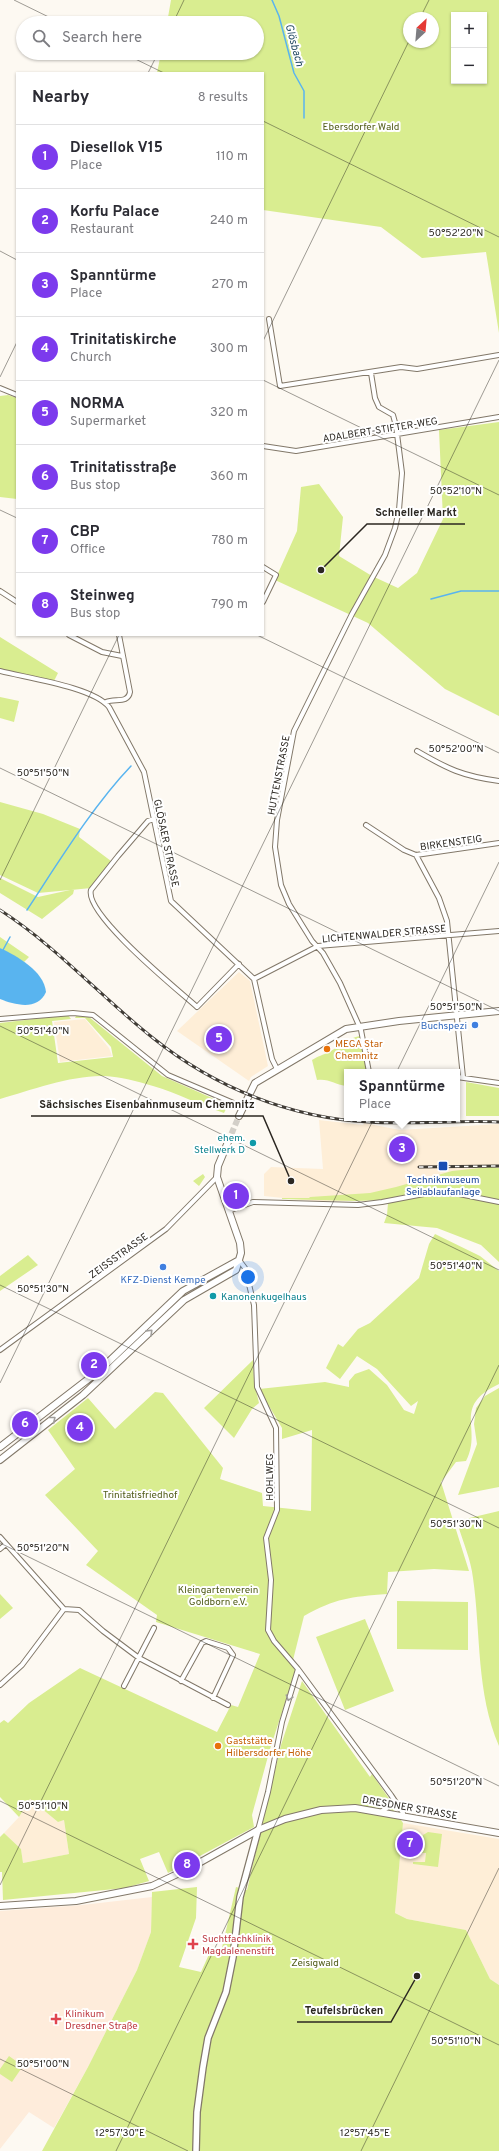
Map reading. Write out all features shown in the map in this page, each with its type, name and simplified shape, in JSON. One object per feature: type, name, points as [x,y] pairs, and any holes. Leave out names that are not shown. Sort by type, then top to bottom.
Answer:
[{"type":"main road","points":[[239,1116],[253,1085],[277,1069],[343,1031],[359,1026],[499,1011]]},
{"type":"main road","points":[[0,1460],[83,1395],[184,1300],[200,1289],[234,1272],[239,1260],[240,1243],[217,1177],[218,1166],[228,1142]]},
{"type":"main road","points":[[0,1447],[100,1370],[183,1291],[239,1260]]},
{"type":"main road","name":"DRESDNER STRASSE","points":[[0,1906],[76,1901],[152,1886],[190,1868],[258,1830],[285,1819],[321,1810],[355,1808],[499,1833]]},
{"type":"street","points":[[269,319],[280,386],[371,373],[401,367],[417,369],[499,355]]},
{"type":"street","name":"HUTTENSTRASSE","points":[[369,1069],[364,1035],[340,983],[318,946],[296,917],[282,885],[275,847],[277,820],[294,731],[352,614],[385,555],[395,528],[401,493],[402,473],[398,434],[393,415],[379,406],[374,398],[371,373]]},
{"type":"street","points":[[0,388],[16,395]]},
{"type":"street","name":"ADALBERT-STIFTER-WEG","points":[[264,446],[296,451],[499,417]]},
{"type":"street","points":[[264,568],[276,575],[264,600]]},
{"type":"street","points":[[0,591],[16,601]]},
{"type":"street","points":[[71,636],[102,652],[122,656]]},
{"type":"street","points":[[0,671],[72,688],[106,702],[126,700],[129,697],[130,692],[119,636]]},
{"type":"street","name":"GLÖSAER STRASSE","points":[[106,702],[144,772],[171,901],[254,979]]},
{"type":"street","points":[[417,751],[450,770],[476,778],[499,781]]},
{"type":"street","points":[[154,819],[148,821],[91,890],[90,895],[96,906],[123,941],[197,1007],[239,964]]},
{"type":"street","name":"BIRKENSTEIG","points":[[366,825],[404,850],[416,855],[499,843]]},
{"type":"street","points":[[416,855],[442,904],[449,936],[463,1077],[499,1083]]},
{"type":"street","name":"LICHTENWALDER STRASSE","points":[[254,979],[318,946],[499,931]]},
{"type":"street","points":[[254,979],[272,1060],[277,1069]]},
{"type":"street","points":[[0,1019],[73,1013],[93,1015],[168,1075],[243,1107]]},
{"type":"street","name":"ZEISSSTRASSE","points":[[0,1350],[166,1229],[217,1177]]},
{"type":"street","points":[[228,1211],[253,1202],[358,1205],[429,1193],[459,1194],[499,1202]]},
{"type":"street","name":"HOHLWEG","points":[[239,1260],[245,1268],[254,1305],[257,1387],[276,1428],[277,1510],[266,1538],[271,1580],[268,1630],[274,1641],[298,1669],[403,1813],[403,1816]]},
{"type":"street","points":[[0,1537],[64,1609],[79,1610],[103,1631],[139,1658],[228,1705]]},
{"type":"street","points":[[0,1549],[6,1544]]},
{"type":"street","points":[[0,1685],[22,1665],[64,1609]]},
{"type":"street","points":[[124,1686],[154,1628]]},
{"type":"street","points":[[181,1681],[202,1643],[206,1641],[228,1648],[233,1655],[213,1698]]},
{"type":"street","points":[[196,2151],[196,2112],[202,2067],[208,2038],[226,1992],[233,1957],[240,1898],[270,1784],[281,1728],[298,1669]]},
{"type":"street","points":[[382,1812],[395,1802]]},
{"type":"shaded area","points":[[239,972],[250,981],[268,1066],[251,1077],[249,1081],[177,1031]]},
{"type":"shaded area","points":[[85,1019],[109,1048],[112,1056],[60,1062],[54,1022]]},
{"type":"shaded area","name":"Technikmuseum Seilablaufanlage","points":[[319,1120],[363,1125],[364,1123],[400,1130],[499,1124],[499,1168],[477,1169],[471,1193],[430,1190],[379,1200],[356,1201],[312,1201],[264,1196],[264,1174],[271,1167],[323,1169]]},
{"type":"shaded area","points":[[30,1799],[58,1822],[64,1820],[69,1854],[23,1863],[21,1849],[4,1833],[19,1817]]},
{"type":"shaded area","points":[[403,1823],[499,1839],[499,1985],[490,1979],[466,1930],[407,1919],[395,1913],[400,1854],[414,1853],[416,1838],[402,1834]]},
{"type":"shaded area","name":"Klinikum Dresdner Straße","points":[[152,1897],[151,1932],[137,1970],[88,2067],[54,2128],[29,2112],[0,2149],[0,1911],[82,1905]]},
{"type":"green space","name":"Ebersdorfer Wald","points":[[171,0],[499,0],[499,333],[486,252],[422,258],[381,227],[264,210],[264,72],[157,72],[160,60],[264,60],[264,16],[168,16]]},
{"type":"green space","points":[[8,395],[16,398],[16,499],[0,497],[0,396]]},
{"type":"green space","points":[[499,422],[499,716],[445,689],[368,623],[275,580],[297,531],[301,487],[319,484],[343,517],[339,556],[372,576],[398,588],[417,573],[443,519],[439,430]]},
{"type":"green space","points":[[0,637],[58,673],[54,681],[0,669]]},
{"type":"green space","points":[[0,697],[19,701],[14,722],[0,718]]},
{"type":"green space","points":[[0,802],[43,814],[80,829],[79,837],[111,861],[91,888],[71,890],[74,890],[73,894],[42,919],[0,893],[0,878],[38,897],[70,890],[38,893],[0,875]]},
{"type":"green space","points":[[0,937],[29,957],[24,962],[0,948]]},
{"type":"green space","points":[[68,1015],[71,1019],[52,1021],[58,1063],[113,1057],[111,1047],[85,1018],[75,1018],[76,1016],[89,1017],[162,1076],[228,1105],[224,1113],[153,1086],[117,1077],[104,1076],[92,1076],[65,1080],[0,1099],[0,1023]]},
{"type":"green space","points":[[360,1036],[366,1069],[344,1069],[344,1085],[325,1080],[317,1080],[312,1060]]},
{"type":"green space","points":[[466,1082],[499,1088],[499,1116],[466,1116]]},
{"type":"green space","points":[[490,1167],[499,1168],[499,1262],[481,1245],[437,1228],[384,1223],[387,1215],[388,1203],[426,1195],[473,1198],[474,1192],[430,1190],[379,1200],[356,1201],[282,1199],[370,1193],[452,1171]]},
{"type":"green space","points":[[203,1174],[205,1177],[199,1186],[193,1181]]},
{"type":"green space","points":[[435,1234],[480,1256],[499,1271],[499,1384],[484,1393],[476,1401],[472,1410],[472,1438],[466,1461],[456,1462],[441,1482],[469,1571],[434,1569],[388,1572],[387,1594],[344,1599],[325,1605],[304,1616],[293,1660],[275,1639],[269,1638],[296,1669],[270,1749],[252,1815],[254,1827],[168,1873],[159,1852],[140,1859],[149,1881],[125,1888],[3,1900],[2,1872],[0,1872],[0,1837],[4,1833],[21,1849],[23,1863],[69,1854],[64,1820],[58,1822],[30,1799],[19,1817],[0,1797],[0,1723],[4,1720],[8,1723],[29,1703],[80,1668],[217,1732],[231,1705],[238,1707],[260,1654],[156,1622],[157,1615],[86,1565],[98,1551],[45,1495],[75,1469],[48,1430],[88,1398],[115,1429],[155,1392],[163,1393],[223,1468],[220,1479],[262,1493],[263,1506],[311,1511],[312,1430],[282,1439],[282,1428],[259,1389],[325,1382],[349,1387],[349,1381],[355,1374],[369,1369],[387,1385],[404,1410],[414,1414],[418,1401],[411,1406],[377,1369],[357,1356],[340,1379],[326,1368],[338,1344],[343,1347],[358,1329],[370,1323],[419,1278],[429,1244]]},
{"type":"green space","points":[[28,1255],[38,1265],[0,1291],[0,1276]]},
{"type":"green space","points":[[253,1360],[254,1382],[259,1403],[252,1409],[234,1438],[204,1408]]},
{"type":"green space","points":[[499,1388],[499,1487],[458,1495],[477,1444],[474,1424],[476,1408],[485,1396]]},
{"type":"green space","points":[[499,1511],[499,1746],[486,1705],[480,1663],[472,1571],[458,1522]]},
{"type":"green space","points":[[0,1594],[13,1608],[0,1619]]},
{"type":"green space","points":[[397,1601],[468,1602],[468,1650],[397,1649]]},
{"type":"green space","points":[[365,1619],[394,1691],[345,1710],[316,1637]]},
{"type":"green space","name":"Zeisigwald","points":[[302,1681],[370,1777],[372,1774],[397,1810],[394,1810],[403,1823],[395,1913],[407,1919],[466,1930],[490,1979],[499,1985],[499,2151],[42,2151],[88,2067],[137,1970],[151,1932],[152,1892],[197,1887],[196,1918],[179,1967],[201,1972],[210,1952],[221,1952],[236,1887],[247,1890],[281,1745]]},
{"type":"green space","points":[[428,1832],[442,1834],[438,1867],[413,1864],[413,1862],[425,1862],[426,1853],[420,1853],[423,1835]]},
{"type":"green space","points":[[9,2056],[23,2066],[12,2082],[0,2074],[0,2069]]},
{"type":"water","points":[[0,948],[29,965],[40,977],[46,992],[38,1002],[26,1005],[0,999]]},
{"type":"waterway","name":"Glösbach","points":[[272,0],[279,16],[294,73],[304,91],[304,118]]},
{"type":"waterway","points":[[431,599],[461,591],[499,591]]},
{"type":"waterway","points":[[27,910],[89,817],[131,766]]},
{"type":"waterway","points":[[3,950],[10,937]]},
{"type":"tunnel","points":[[228,1142],[239,1116]]},
{"type":"railway","points":[[0,910],[40,939],[153,1038],[177,1056],[201,1071],[227,1085],[282,1107],[310,1114],[344,1119]]},
{"type":"railway","points":[[359,1121],[385,1123],[499,1122]]},
{"type":"railway","points":[[419,1167],[499,1166]]},
{"type":"place","name":"Schneller Markt","points":[[321,570]]},
{"type":"place","name":"Buchspezi","points":[[475,1025]]},
{"type":"place","name":"NORMA","points":[[219,1039]]},
{"type":"place","name":"MEGA Star Chemnitz","points":[[327,1049]]},
{"type":"place","name":"ehem. Stellwerk D","points":[[253,1143]]},
{"type":"place","name":"Spanntürme","points":[[402,1149]]},
{"type":"place","name":"Technikmuseum Seilablaufanlage","points":[[443,1166]]},
{"type":"place","name":"Sächsisches Eisenbahnmuseum Chemnitz","points":[[291,1181]]},
{"type":"place","name":"Diesellok V15","points":[[236,1196]]},
{"type":"place","name":"KFZ-Dienst Kempe","points":[[163,1267]]},
{"type":"place","name":"Kanonenkugelhaus","points":[[213,1296]]},
{"type":"place","name":"Korfu Palace","points":[[94,1365]]},
{"type":"place","name":"Trinitatisstraße","points":[[25,1424]]},
{"type":"place","name":"Trinitatiskirche","points":[[80,1428]]},
{"type":"place","name":"Gaststätte Hilbersdorfer Höhe","points":[[218,1746]]},
{"type":"place","name":"CBP","points":[[410,1844]]},
{"type":"place","name":"Steinweg","points":[[187,1865]]},
{"type":"place","name":"Suchtfachklinik Magdalenenstift","points":[[193,1944]]},
{"type":"place","name":"Teufelsbrücken","points":[[417,1976]]},
{"type":"place","name":"Klinikum Dresdner Straße","points":[[56,2019]]},
{"type":"park label","name":"Trinitatisfriedhof","points":[[140,1494]]},
{"type":"park label","name":"Kleingartenverein Goldborn e.V.","points":[[218,1594]]}]
